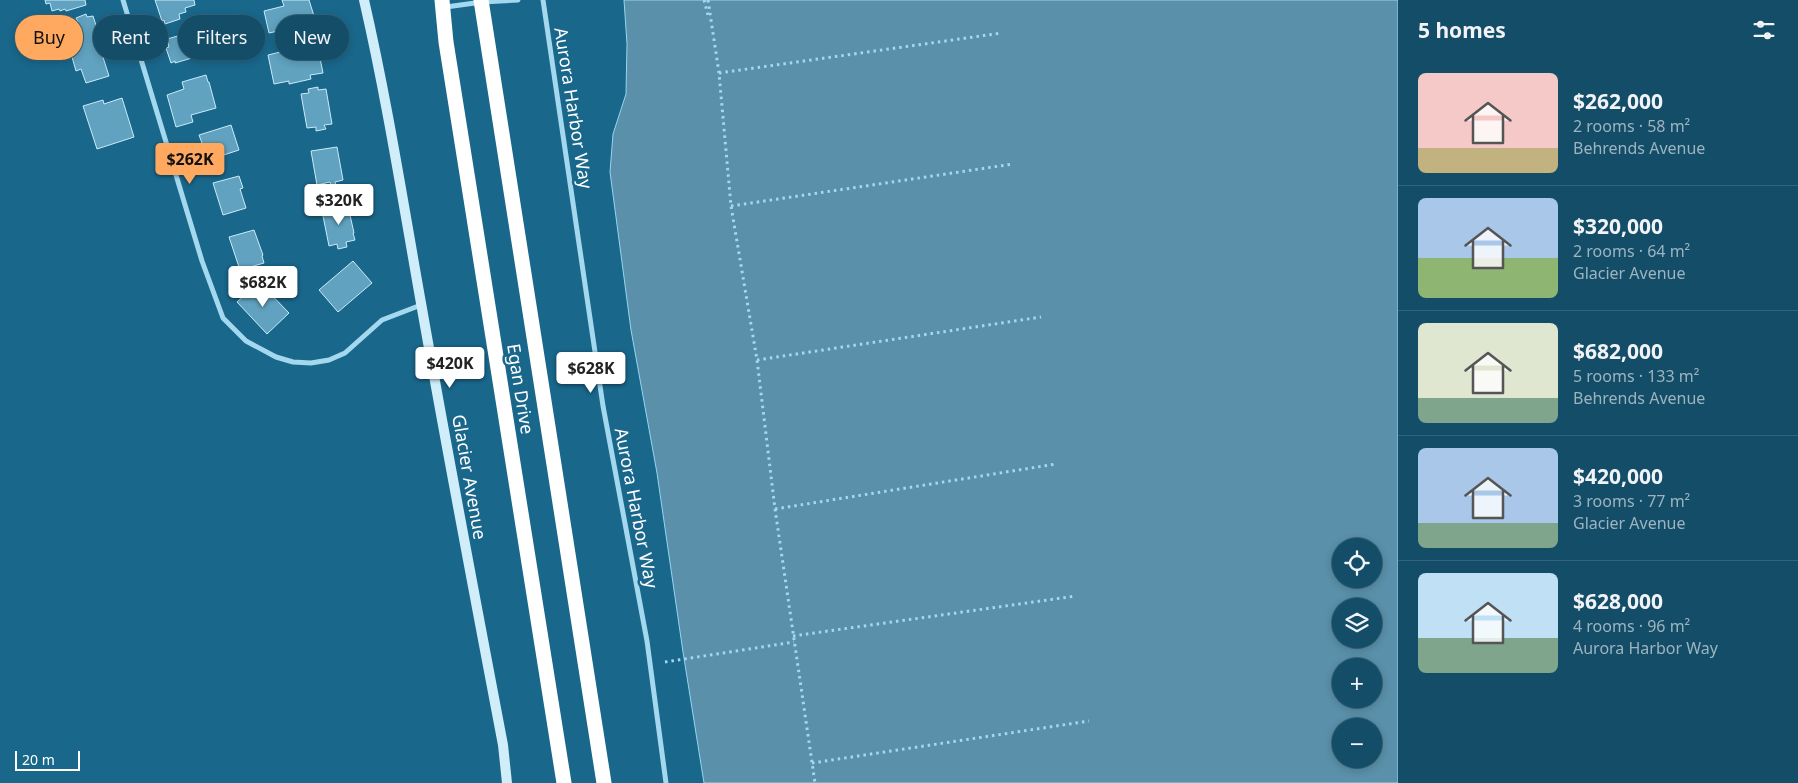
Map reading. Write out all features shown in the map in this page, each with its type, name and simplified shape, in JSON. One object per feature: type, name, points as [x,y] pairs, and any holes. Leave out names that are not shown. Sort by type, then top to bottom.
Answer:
[{"type":"highway","name":"Egan Drive","points":[[482,1],[604,783]]},
{"type":"highway","name":"Egan Drive","points":[[442,4],[446,42],[564,783]]},
{"type":"street","points":[[123,0],[202,261],[224,318],[246,341],[276,357],[293,362],[311,364],[329,360],[346,353],[382,320],[421,305]]},
{"type":"street","name":"Glacier Avenue","points":[[364,0],[380,70],[440,402],[450,468],[503,745],[506,783]]},
{"type":"street","points":[[442,4],[518,0]]},
{"type":"street","name":"Aurora Harbor Way","points":[[543,0],[603,406],[647,640],[666,783]]},
{"type":"path","points":[[704,0],[713,30]]},
{"type":"path","points":[[708,0],[719,73],[731,206],[757,360],[775,509],[815,783]]},
{"type":"path","points":[[719,73],[1002,33]]},
{"type":"path","points":[[731,206],[1012,164]]},
{"type":"path","points":[[757,360],[1041,317]]},
{"type":"path","points":[[775,509],[1056,464]]},
{"type":"path","points":[[794,636],[1076,596]]},
{"type":"path","points":[[665,662],[794,642]]},
{"type":"path","points":[[812,763],[1089,721]]},
{"type":"water","points":[[624,0],[1398,0],[1398,783],[704,783],[657,473],[631,330],[610,172],[613,134],[626,94],[627,44]]},
{"type":"building","points":[[45,0],[85,0],[86,5],[66,11],[65,9],[60,11],[59,9],[52,11],[50,3],[46,4]]},
{"type":"building","points":[[155,0],[194,0],[195,5],[185,8],[186,12],[179,14],[178,20],[168,23],[168,15],[160,15]]},
{"type":"building","points":[[282,0],[309,0],[314,15],[275,15],[275,32],[269,33],[264,11],[284,6]]},
{"type":"building","points":[[83,15],[93,16],[93,60],[104,60],[109,76],[86,83],[81,69],[76,71],[73,60],[83,60]]},
{"type":"building","points":[[178,36],[178,60],[185,60],[171,63],[168,54],[168,39]]},
{"type":"building","points":[[275,53],[275,60],[320,60],[323,73],[310,75],[311,79],[289,84],[289,81],[274,84],[268,55]]},
{"type":"building","points":[[206,75],[216,108],[191,115],[193,122],[176,127],[167,95],[184,89],[182,82]]},
{"type":"building","points":[[318,87],[318,90],[326,89],[332,124],[324,125],[326,129],[316,131],[316,127],[307,128],[301,94],[309,93],[308,89]]},
{"type":"building","points":[[122,98],[134,137],[97,149],[83,106],[103,100],[104,104]]},
{"type":"building","points":[[231,125],[239,150],[190,166],[184,148],[202,143],[199,135]]},
{"type":"building","points":[[337,147],[343,180],[335,182],[336,186],[331,186],[330,182],[317,185],[311,151]]},
{"type":"building","points":[[239,176],[243,188],[240,189],[246,208],[223,215],[213,183]]},
{"type":"building","points":[[339,203],[340,208],[348,206],[355,240],[346,242],[347,247],[338,249],[337,244],[329,246],[322,211],[330,210],[330,205]]},
{"type":"building","points":[[254,230],[264,263],[240,270],[229,237]]},
{"type":"building","points":[[353,261],[372,283],[338,312],[319,290]]},
{"type":"building","points":[[259,282],[289,313],[267,334],[237,302]]}]
